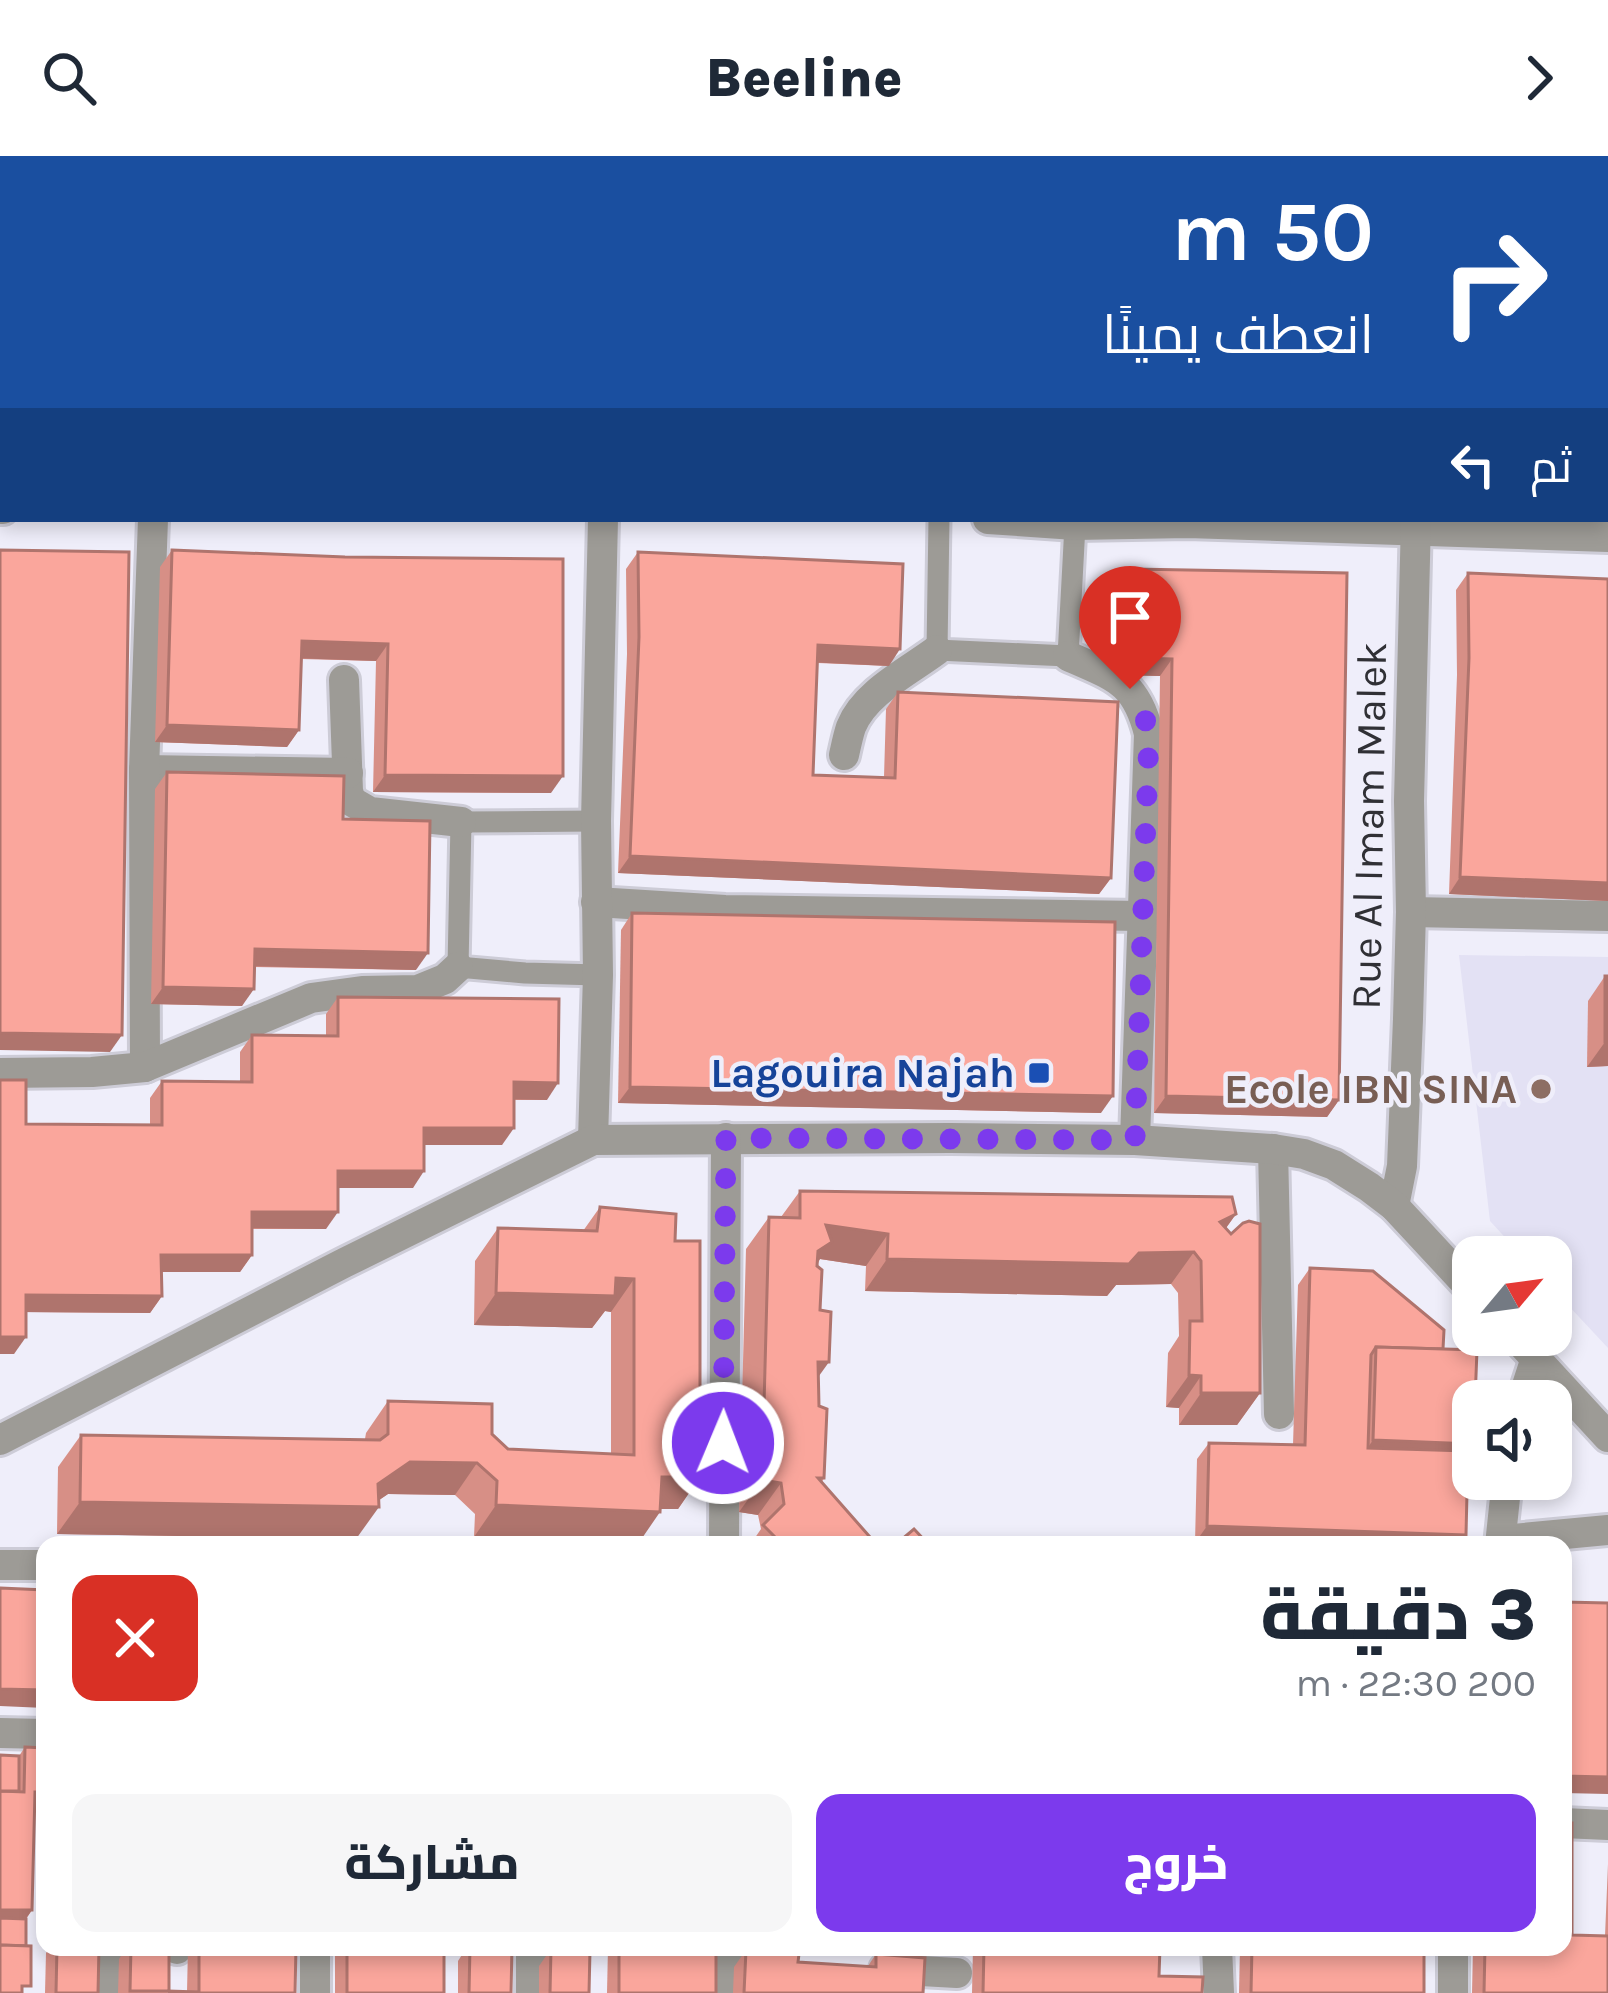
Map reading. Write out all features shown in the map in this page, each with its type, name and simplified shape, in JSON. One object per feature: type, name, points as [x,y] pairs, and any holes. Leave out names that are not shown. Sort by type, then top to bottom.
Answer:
[{"type":"street","points":[[145,1067],[143,770],[153,522]]},
{"type":"street","points":[[593,1140],[603,522]]},
{"type":"street","points":[[1032,522],[1160,522]]},
{"type":"street","points":[[1245,522],[1416,525],[1608,537]]},
{"type":"street","name":"Rue Al Imam Malek","points":[[1394,1206],[1402,1166],[1411,912],[1408,801],[1416,525]]},
{"type":"street","points":[[844,755],[851,725],[862,706],[937,650]]},
{"type":"street","points":[[1068,656],[1130,689],[1142,707],[1149,734],[1135,1140]]},
{"type":"street","points":[[344,680],[351,801],[370,812],[460,822]]},
{"type":"street","points":[[143,770],[348,773]]},
{"type":"street","points":[[596,902],[725,910],[1142,916]]},
{"type":"street","points":[[1411,912],[1608,916]]},
{"type":"street","points":[[0,1072],[145,1067],[311,998],[418,990],[445,980],[458,967]]},
{"type":"street","points":[[724,1536],[726,1138]]},
{"type":"street","points":[[0,1440],[593,1140],[1135,1140],[1273,1149],[1334,1165],[1394,1206],[1452,1268]]},
{"type":"street","points":[[1273,1149],[1279,1414]]},
{"type":"street","points":[[1533,1356],[1608,1437]]},
{"type":"street","points":[[1502,1536],[1505,1500]]},
{"type":"street","points":[[1554,1536],[1608,1530]]},
{"type":"street","points":[[0,1564],[36,1565]]},
{"type":"street","points":[[0,1733],[36,1734]]},
{"type":"street","points":[[1572,1824],[1608,1826]]},
{"type":"street","points":[[113,1993],[114,1956]]},
{"type":"street","points":[[315,1956],[315,1993]]},
{"type":"street","points":[[531,1956],[531,1993]]},
{"type":"street","points":[[721,1993],[722,1956]]},
{"type":"street","points":[[738,1956],[816,1966]]},
{"type":"street","points":[[1218,1956],[1220,1993]]},
{"type":"street","points":[[1453,1956],[1453,1993]]},
{"type":"street","points":[[863,1968],[957,1971]]},
{"type":"lane","points":[[939,522],[937,650],[1068,656],[1075,525]]},
{"type":"lane","points":[[596,820],[460,822],[458,967],[598,975]]},
{"type":"shaded area","name":"Ecole IBN SINA","points":[[1459,955],[1608,957],[1608,1348],[1572,1309],[1572,1236],[1504,1236],[1490,1221]]},
{"type":"building","points":[[0,550],[129,552],[122,1035],[0,1033]]},
{"type":"building","points":[[172,550],[563,559],[563,776],[385,775],[388,644],[302,641],[299,730],[167,725]]},
{"type":"building","points":[[638,552],[903,564],[900,649],[818,645],[813,775],[895,778],[898,692],[1118,702],[1111,878],[630,856]]},
{"type":"building","points":[[1132,569],[1347,573],[1339,1100],[1166,1096],[1172,659],[1130,658]]},
{"type":"building","points":[[1468,573],[1608,579],[1608,883],[1460,877]]},
{"type":"building","points":[[167,772],[344,776],[343,819],[430,821],[428,953],[255,949],[254,989],[163,987]]},
{"type":"building","points":[[632,913],[1115,922],[1113,1096],[630,1087]]},
{"type":"building","points":[[1608,976],[1608,1042],[1605,1042]]},
{"type":"building","points":[[338,997],[559,999],[558,1083],[514,1082],[514,1128],[424,1128],[424,1171],[338,1171],[338,1212],[252,1212],[252,1255],[161,1255],[162,1296],[26,1295],[26,1337],[0,1337],[0,1080],[26,1080],[26,1124],[162,1125],[162,1081],[252,1082],[252,1035],[338,1036]]},
{"type":"building","points":[[800,1191],[1232,1197],[1236,1214],[1220,1222],[1231,1234],[1243,1223],[1260,1224],[1260,1393],[1201,1393],[1201,1376],[1189,1375],[1190,1321],[1202,1321],[1201,1261],[1194,1252],[1139,1253],[1129,1264],[887,1259],[888,1234],[826,1225],[832,1242],[818,1251],[817,1266],[822,1270],[820,1310],[831,1312],[829,1362],[818,1362],[819,1406],[827,1409],[824,1478],[818,1478],[869,1536],[774,1536],[763,1525],[784,1504],[781,1483],[762,1480],[769,1217],[800,1218]]},
{"type":"building","points":[[600,1207],[676,1214],[675,1241],[700,1241],[700,1477],[662,1477],[660,1512],[496,1505],[497,1481],[477,1463],[410,1462],[378,1484],[379,1507],[80,1502],[81,1435],[380,1440],[388,1434],[388,1401],[492,1404],[492,1434],[508,1449],[634,1455],[634,1279],[616,1278],[615,1296],[496,1293],[498,1228],[597,1231]]},
{"type":"building","points":[[1310,1268],[1373,1271],[1444,1330],[1443,1349],[1376,1347],[1371,1355],[1368,1448],[1452,1451],[1452,1500],[1467,1500],[1466,1535],[1207,1526],[1209,1443],[1305,1445]]},
{"type":"building","points":[[1376,1347],[1452,1349],[1452,1356],[1477,1356],[1476,1380],[1452,1380],[1452,1443],[1373,1440]]},
{"type":"building","points":[[0,1588],[36,1590],[36,1690],[0,1689]]},
{"type":"building","points":[[1572,1602],[1608,1603],[1608,1777],[1572,1776]]},
{"type":"building","points":[[25,1747],[36,1748],[32,1910],[0,1910],[0,1791],[24,1792]]},
{"type":"building","points":[[0,1755],[19,1756],[19,1791],[0,1791]]},
{"type":"building","points":[[0,1918],[26,1919],[26,1946],[0,1945]]},
{"type":"building","points":[[1572,1935],[1608,1936],[1608,1993],[1484,1993],[1485,1956],[1572,1956]]},
{"type":"building","points":[[0,1945],[31,1946],[31,1986],[22,1986],[22,1993],[0,1993]]},
{"type":"building","points":[[57,1956],[99,1956],[98,1993],[56,1993]]},
{"type":"building","points":[[131,1956],[169,1956],[169,1991],[130,1991]]},
{"type":"building","points":[[199,1956],[296,1956],[295,1993],[169,1993],[169,1991],[199,1992]]},
{"type":"building","points":[[347,1956],[444,1956],[444,1993],[347,1993]]},
{"type":"building","points":[[470,1956],[512,1956],[511,1993],[469,1993]]},
{"type":"building","points":[[551,1956],[590,1956],[589,1993],[550,1993]]},
{"type":"building","points":[[619,1956],[716,1956],[716,1993],[619,1993]]},
{"type":"building","points":[[746,1956],[799,1956],[798,1962],[876,1967],[876,1956],[925,1958],[923,1993],[744,1993]]},
{"type":"building","points":[[984,1956],[1160,1956],[1159,1976],[1203,1977],[1202,1993],[983,1993]]},
{"type":"building","points":[[1252,1956],[1424,1956],[1424,1993],[1251,1993]]},
{"type":"place","name":"Lagouira Najah","points":[[1039,1073]]},
{"type":"place","name":"Ecole IBN SINA","points":[[1541,1089]]},
{"type":"route","points":[[723,1443],[726,1138],[1135,1140],[1149,734],[1142,707],[1130,689]]}]
